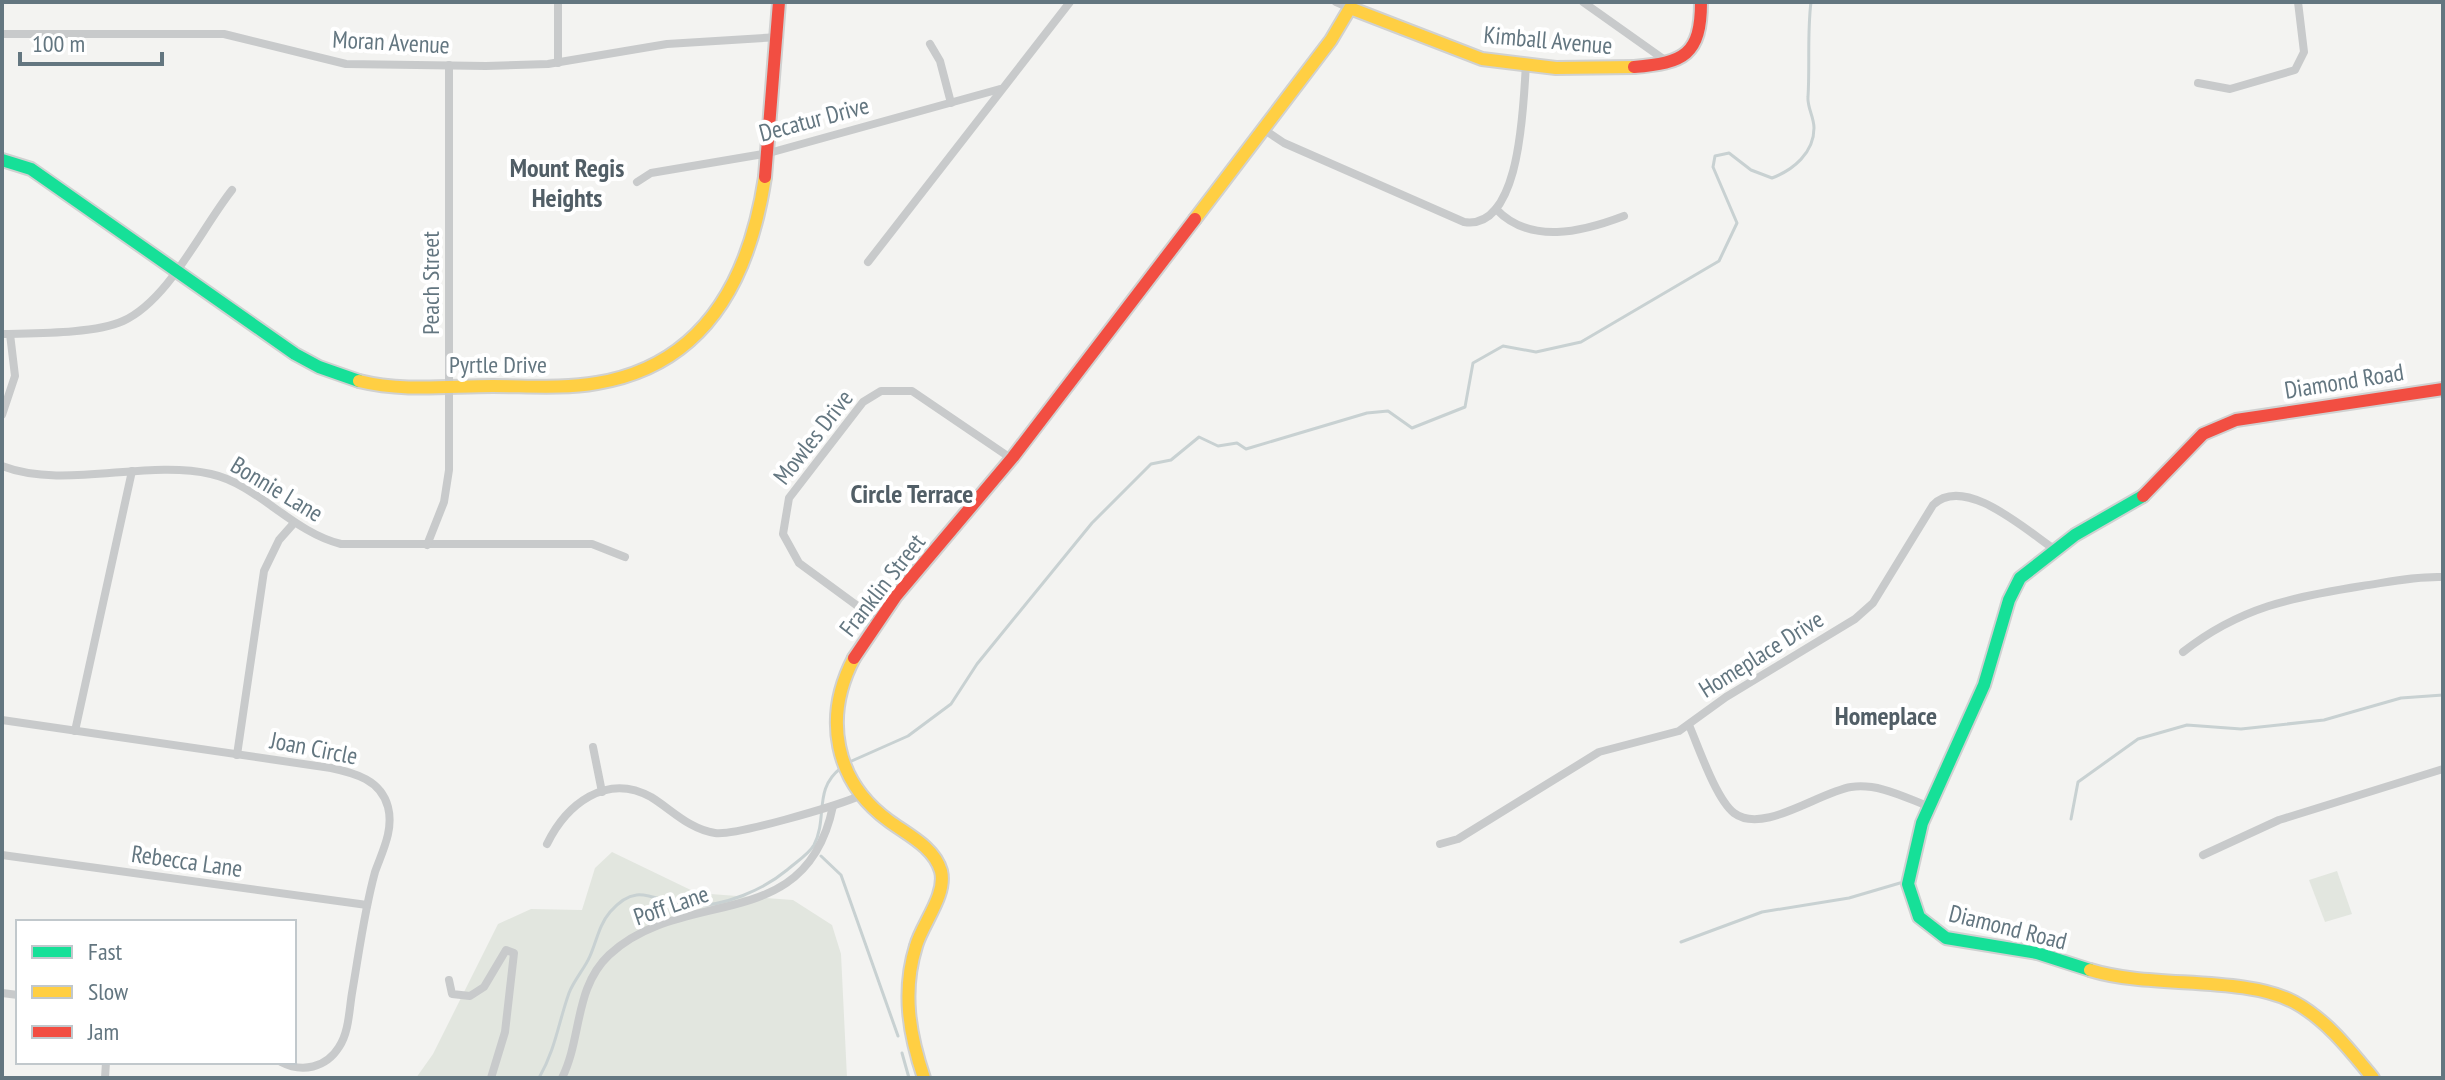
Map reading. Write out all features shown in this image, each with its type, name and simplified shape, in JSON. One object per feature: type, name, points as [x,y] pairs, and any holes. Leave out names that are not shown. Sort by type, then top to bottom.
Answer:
[{"type":"street","points":[[558,2],[558,63]]},
{"type":"street","name":"Pyrtle Drive","points":[[2,160],[31,169],[295,354],[331,375],[374,386],[595,384],[643,369],[670,355],[710,321],[746,266],[758,229],[769,153],[779,2]]},
{"type":"street","points":[[868,262],[1070,2]]},
{"type":"street","name":"Kimball Avenue","points":[[1336,2],[1460,52],[1500,63],[1636,68],[1669,63]]},
{"type":"street","points":[[1583,2],[1669,63],[1687,55],[1696,45],[1701,26],[1701,2]]},
{"type":"street","points":[[2198,83],[2230,89],[2295,70],[2304,52],[2298,2]]},
{"type":"street","name":"Franklin Street","points":[[924,1078],[910,1041],[907,993],[918,940],[940,892],[941,875],[929,851],[857,797],[839,753],[835,715],[841,686],[878,621],[1012,459],[1263,129],[1350,8]]},
{"type":"street","name":"Moran Avenue","points":[[2,34],[224,34],[346,64],[449,65],[558,63],[667,44],[779,37]]},
{"type":"street","points":[[930,44],[940,61],[951,103]]},
{"type":"street","name":"Peach Street","points":[[427,545],[448,484],[449,65]]},
{"type":"street","points":[[1263,129],[1284,143],[1464,222],[1482,221],[1496,209],[1515,162],[1526,65]]},
{"type":"street","name":"Decatur Drive","points":[[637,182],[651,173],[769,153],[1000,89]]},
{"type":"street","points":[[2,415],[15,376],[6,334],[103,327],[123,321],[148,304],[232,190]]},
{"type":"street","points":[[1496,209],[1513,224],[1545,232],[1582,229],[1624,216]]},
{"type":"street","name":"Diamond Road","points":[[2373,1078],[2321,1022],[2284,997],[2261,991],[2119,979],[2037,953],[1969,944],[1935,933],[1913,907],[1908,884],[1912,856],[1928,806],[1984,685],[2013,588],[2029,569],[2054,549],[2140,499],[2195,440],[2224,423],[2443,389]]},
{"type":"street","name":"Mowles Drive","points":[[878,621],[799,563],[783,534],[789,498],[863,402],[881,391],[912,391],[1012,459]]},
{"type":"street","name":"Bonnie Lane","points":[[2,466],[40,473],[132,471],[215,475],[313,535],[341,544],[592,544],[625,557]]},
{"type":"street","points":[[75,731],[132,471]]},
{"type":"street","name":"Homeplace Drive","points":[[1440,844],[1458,839],[1599,752],[1667,735],[1689,725],[1726,697],[1864,613],[1889,580],[1933,505],[1945,496],[1970,496],[2054,549]]},
{"type":"street","points":[[237,755],[264,571],[273,551],[294,523]]},
{"type":"street","points":[[2183,652],[2216,629],[2270,603],[2414,578],[2443,577]]},
{"type":"street","name":"Joan Circle","points":[[2,720],[348,772],[372,783],[381,792],[389,809],[389,830],[367,905],[345,1035],[339,1048],[315,1067],[297,1068],[286,1064]]},
{"type":"street","points":[[1689,725],[1727,806],[1741,817],[1768,818],[1852,787],[1877,788],[1928,806]]},
{"type":"street","points":[[593,747],[602,792]]},
{"type":"street","points":[[2203,855],[2279,820],[2443,769]]},
{"type":"street","points":[[547,844],[568,810],[581,800],[602,792],[634,790],[698,829],[732,834],[857,797]]},
{"type":"street","name":"Poff Lane","points":[[562,1078],[585,993],[609,955],[663,925],[773,893],[816,855],[829,830],[830,807]]},
{"type":"street","name":"Rebecca Lane","points":[[2,855],[367,905]]},
{"type":"street","points":[[449,980],[452,994],[470,996],[484,987],[506,950],[514,953],[505,1032],[491,1078]]},
{"type":"shaded area","points":[[612,852],[697,893],[793,900],[832,925],[841,954],[847,1078],[416,1078],[433,1054],[498,924],[531,909],[582,910],[595,868]]},
{"type":"shaded area","points":[[2337,871],[2352,914],[2325,922],[2309,880]]},
{"type":"waterway","points":[[847,763],[908,736],[951,704],[977,664],[1092,523],[1151,464],[1171,460],[1199,437],[1218,446],[1237,443],[1246,449],[1367,413],[1388,411],[1412,428],[1465,407],[1473,363],[1503,346],[1536,352],[1581,342],[1719,261],[1737,223],[1713,167],[1715,156],[1729,153],[1751,170],[1772,178],[1795,165],[1806,153],[1813,137],[1808,101],[1811,2]]},
{"type":"waterway","points":[[2071,819],[2078,782],[2138,739],[2187,725],[2241,729],[2324,720],[2401,698],[2443,695]]},
{"type":"waterway","points":[[539,1078],[553,1046],[569,993],[588,961],[610,912],[631,896],[649,896],[680,905],[705,905],[743,896],[767,884],[814,845],[827,785],[841,768]]},
{"type":"waterway","points":[[821,856],[841,875],[898,1036]]},
{"type":"waterway","points":[[1681,942],[1762,912],[1849,898],[1900,883]]},
{"type":"waterway","points":[[902,1053],[909,1078]]},
{"type":"traffic: fast","points":[[2,160],[31,169],[295,354],[319,367],[359,381]]},
{"type":"traffic: fast","points":[[2090,970],[2037,953],[1946,938],[1919,917],[1908,884],[1922,823],[1984,685],[2009,600],[2020,578],[2075,535],[2143,496]]},
{"type":"traffic: slow","points":[[1195,219],[1331,40],[1350,8],[1482,59],[1556,68],[1634,67]]},
{"type":"traffic: slow","points":[[359,381],[409,387],[571,386],[635,373],[667,357],[694,336],[716,311],[734,281],[748,249],[765,177]]},
{"type":"traffic: slow","points":[[854,658],[844,680],[837,725],[839,747],[846,767],[870,805],[926,848],[941,871],[940,890],[919,937],[909,979],[911,1029],[924,1078]]},
{"type":"traffic: slow","points":[[2090,970],[2140,979],[2249,988],[2294,1002],[2317,1017],[2337,1036],[2373,1078]]},
{"type":"traffic: jam","points":[[765,177],[779,2]]},
{"type":"traffic: jam","points":[[1634,67],[1666,63],[1686,53],[1698,34],[1701,2]]},
{"type":"traffic: jam","points":[[854,658],[896,596],[1013,457],[1195,219]]},
{"type":"traffic: jam","points":[[2143,496],[2203,434],[2236,420],[2443,389]]},
{"type":"district","name":"Mount Regis Heights","points":[[567,182]]},
{"type":"district","name":"Circle Terrace","points":[[912,493]]},
{"type":"district","name":"Homeplace","points":[[1886,715]]}]
